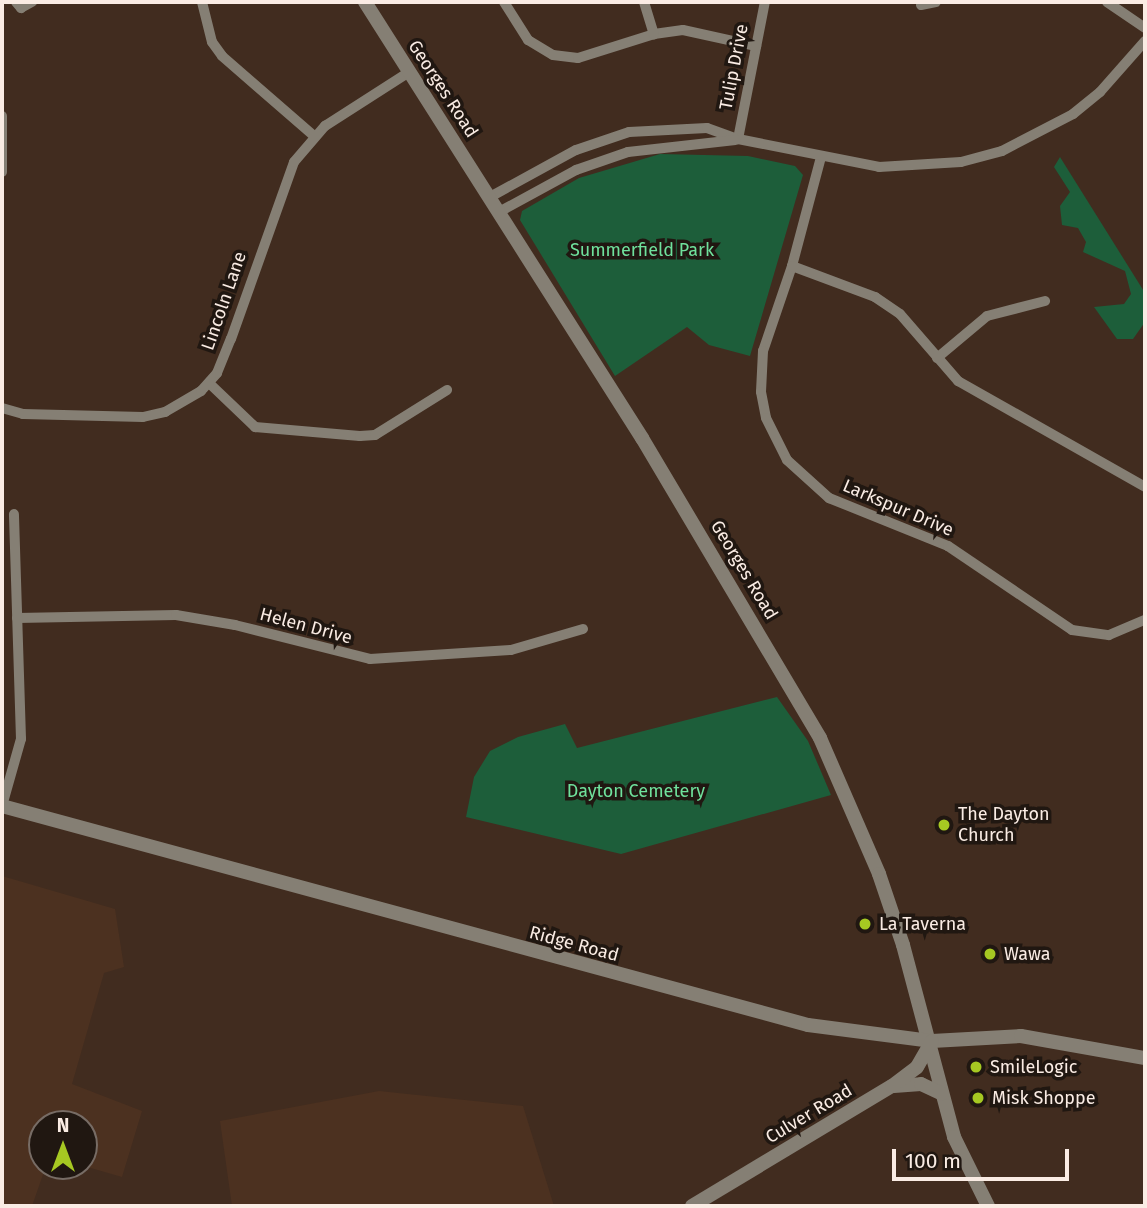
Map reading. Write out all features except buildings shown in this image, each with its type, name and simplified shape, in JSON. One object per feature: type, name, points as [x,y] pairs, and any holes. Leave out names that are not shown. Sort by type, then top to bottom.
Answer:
[{"type":"street","points":[[16,2],[20,9],[32,2]]},
{"type":"street","points":[[202,2],[212,42],[222,56],[314,136]]},
{"type":"street","name":"Georges Road","points":[[365,2],[642,438],[820,738],[878,874],[932,1041],[954,1137],[988,1206]]},
{"type":"street","points":[[504,2],[528,40],[553,55],[578,58],[654,33],[683,30],[756,46]]},
{"type":"street","points":[[644,2],[654,33]]},
{"type":"street","name":"Tulip Drive","points":[[737,139],[765,2]]},
{"type":"street","points":[[921,5],[936,2]]},
{"type":"street","points":[[1107,2],[1145,27]]},
{"type":"street","points":[[490,197],[576,150],[629,132],[707,128],[737,139],[821,157],[917,167],[1002,151],[1073,114],[1100,92],[1145,41]]},
{"type":"street","name":"Lincoln Lane","points":[[2,408],[23,414],[143,417],[166,412],[209,383],[231,339],[294,162],[314,136],[409,72]]},
{"type":"street","points":[[2,116],[2,172]]},
{"type":"street","points":[[499,212],[576,170],[628,152],[737,139]]},
{"type":"street","name":"Larkspur Drive","points":[[821,157],[792,266],[763,351],[761,392],[775,441],[800,475],[829,498],[947,546],[1072,630],[1109,635],[1145,620]]},
{"type":"street","points":[[792,266],[875,297],[900,314],[958,381],[1145,487]]},
{"type":"street","points":[[937,358],[988,316],[1024,303],[1045,301]]},
{"type":"street","points":[[209,383],[254,427],[360,436],[375,435],[447,390]]},
{"type":"street","points":[[2,806],[22,738],[14,514]]},
{"type":"street","name":"Helen Drive","points":[[17,618],[176,615],[235,625],[370,659],[511,650],[583,629]]},
{"type":"street","name":"Ridge Road","points":[[2,806],[808,1025],[932,1041],[1021,1036],[1145,1058]]},
{"type":"street","name":"Culver Road","points":[[702,1204],[892,1086],[917,1067],[932,1041]]},
{"type":"street","points":[[892,1086],[922,1084],[942,1094]]},
{"type":"shaded area","points":[[2,876],[115,909],[124,967],[104,973],[72,1084],[142,1111],[122,1177],[98,1170],[98,1110],[28,1110],[28,1180],[41,1180],[32,1206],[2,1206]]},
{"type":"shaded area","points":[[379,1091],[523,1106],[554,1206],[232,1206],[220,1121]]},
{"type":"green space","name":"Summerfield Park","points":[[660,154],[748,156],[795,166],[803,175],[750,356],[709,345],[687,327],[615,376],[520,220],[522,211],[579,178]]},
{"type":"green space","points":[[1060,157],[1145,293],[1145,322],[1133,339],[1117,339],[1094,307],[1124,304],[1131,294],[1125,271],[1083,252],[1086,242],[1078,228],[1062,225],[1060,206],[1070,192],[1054,167]]},
{"type":"green space","name":"Dayton Cemetery","points":[[777,697],[808,741],[831,795],[621,854],[466,817],[474,777],[490,751],[518,737],[565,724],[577,748]]},
{"type":"place","name":"The Dayton Church","points":[[944,825]]},
{"type":"place","name":"La Taverna","points":[[865,924]]},
{"type":"place","name":"Wawa","points":[[990,954]]},
{"type":"place","name":"SmileLogic","points":[[976,1067]]},
{"type":"place","name":"Misk Shoppe","points":[[978,1098]]}]
